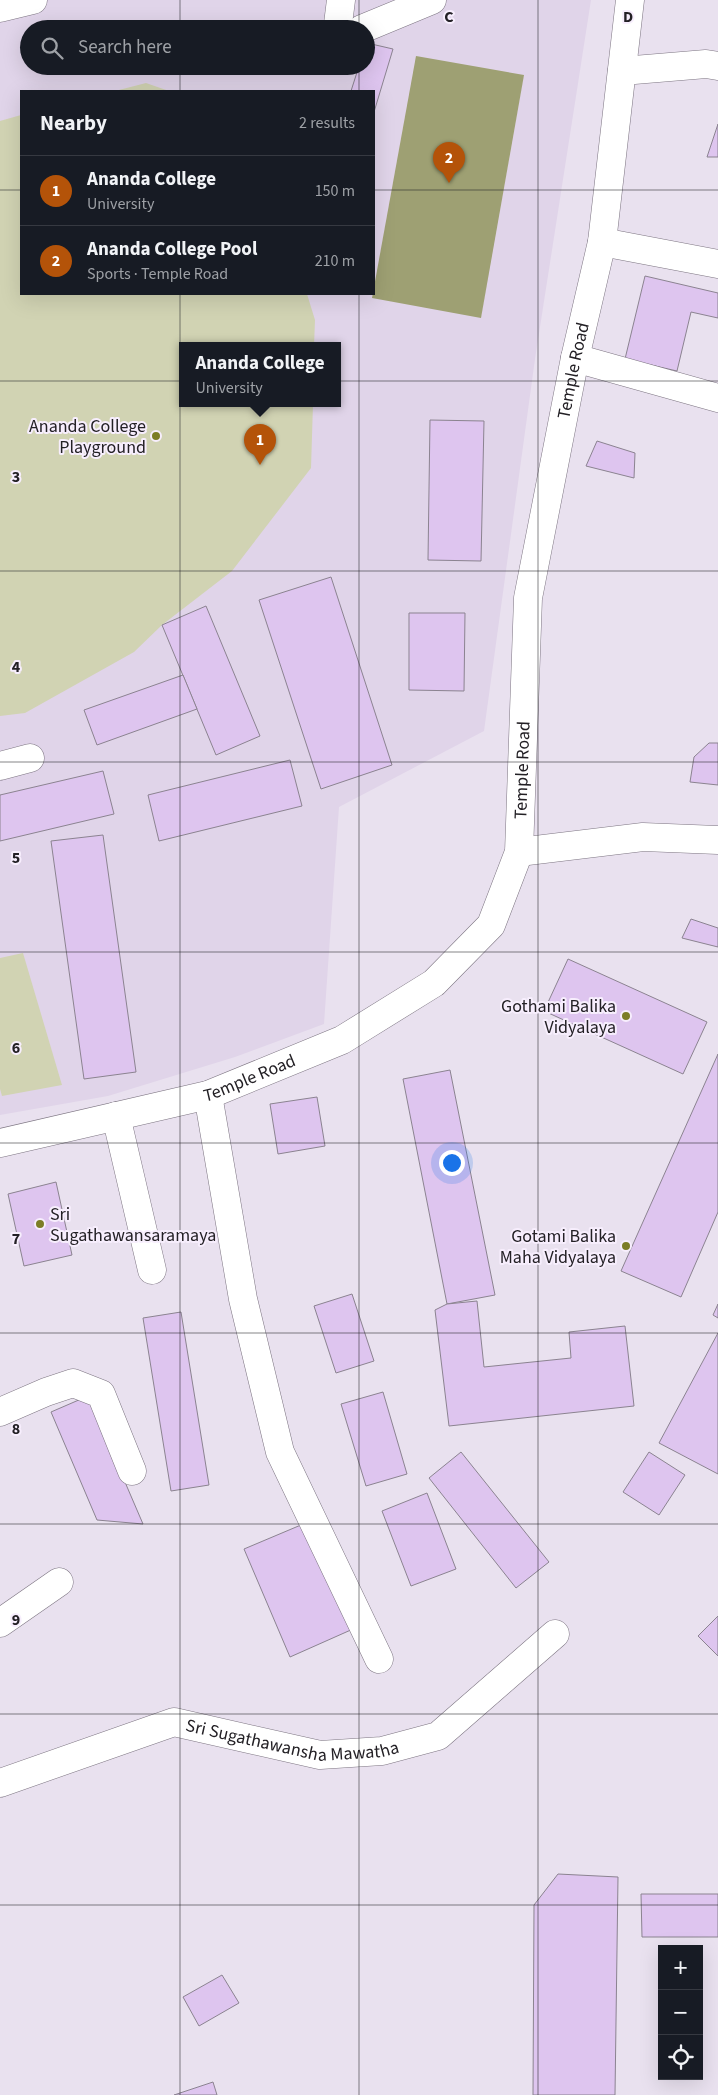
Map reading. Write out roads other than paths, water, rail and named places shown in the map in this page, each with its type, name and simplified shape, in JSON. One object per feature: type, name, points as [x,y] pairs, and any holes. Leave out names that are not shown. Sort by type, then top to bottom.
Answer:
[{"type":"street","points":[[0,8],[33,0]]},
{"type":"street","points":[[339,20],[342,0]]},
{"type":"street","points":[[375,24],[432,0]]},
{"type":"street","name":"Temple Road","points":[[0,1143],[208,1094],[342,1040],[434,983],[491,925],[518,852],[528,598],[575,358],[602,242],[630,0]]},
{"type":"street","points":[[622,71],[706,64],[718,66]]},
{"type":"street","points":[[602,242],[718,264]]},
{"type":"street","points":[[575,358],[718,398]]},
{"type":"street","points":[[0,766],[30,758]]},
{"type":"street","points":[[518,852],[643,837],[718,840]]},
{"type":"street","points":[[208,1094],[243,1299],[280,1452],[378,1659]]},
{"type":"street","points":[[116,1116],[152,1270]]},
{"type":"street","points":[[0,1412],[46,1392],[73,1383],[101,1394],[132,1472]]},
{"type":"street","points":[[0,1623],[59,1582]]},
{"type":"street","name":"Sri Sugathawansha Mawatha","points":[[0,1783],[174,1722],[320,1755],[382,1751],[438,1736],[555,1634]]},
{"type":"place","name":"Ananda College Pool","points":[[449,183]]},
{"type":"place","name":"Ananda College Playground","points":[[156,436]]},
{"type":"place","name":"Ananda College","points":[[260,465]]},
{"type":"place","name":"Gothami Balika Vidyalaya","points":[[626,1016]]},
{"type":"place","name":"Sri Sugathawansaramaya","points":[[40,1224]]},
{"type":"place","name":"Gotami Balika Maha Vidyalaya","points":[[626,1246]]}]
